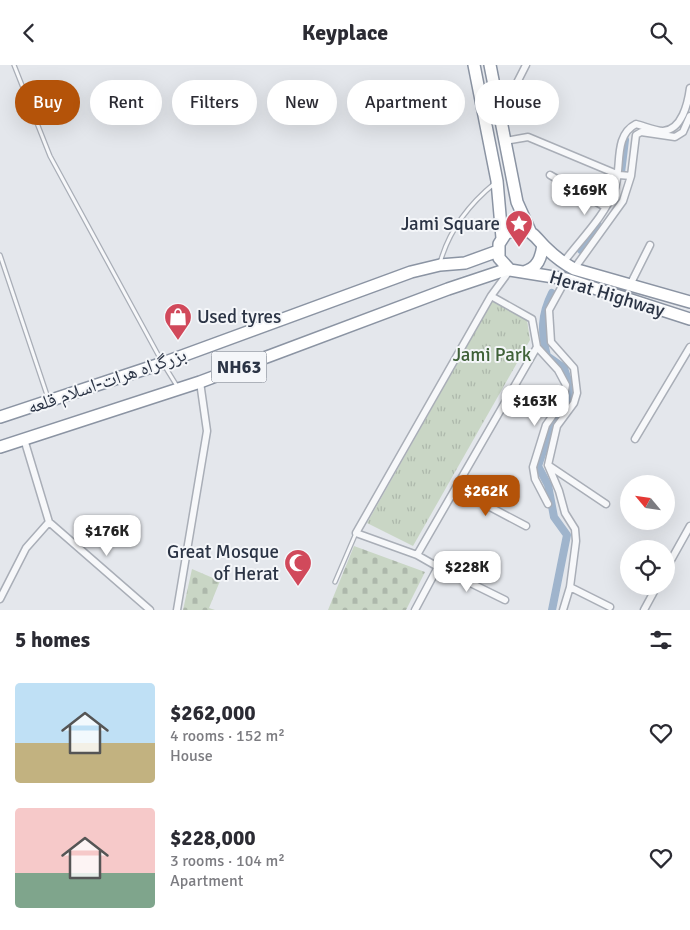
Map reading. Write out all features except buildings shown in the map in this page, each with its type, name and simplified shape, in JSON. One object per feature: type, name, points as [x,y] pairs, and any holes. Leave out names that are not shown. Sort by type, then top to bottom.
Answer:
[{"type":"highway","points":[[474,65],[497,181],[502,238],[498,251],[499,258],[509,270],[522,273],[535,267],[540,261],[543,245],[530,231],[517,202],[502,125]]},
{"type":"highway","points":[[490,65],[493,80]]},
{"type":"highway","points":[[502,238],[518,229],[530,231]]},
{"type":"highway","name":"Herat Highway","points":[[543,245],[563,263],[574,269],[690,302]]},
{"type":"highway","name":"بزرگراه هرات-اسلام قلعه","points":[[0,417],[163,363],[411,272],[440,265],[465,263],[498,251]]},
{"type":"highway","name":"NH63","points":[[0,447],[200,382],[448,289],[509,270]]},
{"type":"highway","name":"Herat Highway","points":[[522,273],[566,279],[690,319]]},
{"type":"street","points":[[518,80],[526,65]]},
{"type":"street","points":[[563,263],[605,207],[614,191],[618,175],[621,144],[628,128],[636,124],[663,131],[670,129],[683,114],[690,93]]},
{"type":"street","points":[[574,269],[623,201],[631,176],[636,135],[641,132],[675,137],[683,132],[690,117]]},
{"type":"street","points":[[505,141],[528,137],[618,175],[631,176]]},
{"type":"street","points":[[550,175],[605,207]]},
{"type":"street","points":[[630,285],[650,245]]},
{"type":"street","points":[[505,600],[417,555],[356,533],[491,296],[509,270]]},
{"type":"street","points":[[563,610],[570,587],[576,541],[575,529],[565,513],[559,491],[548,465],[557,426],[574,403],[577,393],[574,368],[554,348],[551,342],[549,310],[566,279]]},
{"type":"street","points":[[491,296],[532,319],[537,347],[558,370],[566,385],[563,401],[546,425],[533,467],[536,479],[548,504]]},
{"type":"street","points":[[417,555],[537,347]]},
{"type":"street","points":[[635,439],[690,347]]},
{"type":"street","points":[[177,610],[207,431],[200,382]]},
{"type":"street","points":[[24,439],[49,522],[150,610]]},
{"type":"street","points":[[548,465],[606,504]]},
{"type":"street","points":[[456,489],[526,526]]},
{"type":"street","points":[[0,599],[26,548],[49,522]]},
{"type":"street","points":[[675,553],[690,526]]},
{"type":"street","points":[[416,610],[438,567]]},
{"type":"street","points":[[570,587],[610,607]]},
{"type":"street","points":[[644,610],[652,595]]},
{"type":"lane","points":[[14,65],[50,156],[178,388]]},
{"type":"lane","points":[[440,265],[451,232],[469,207],[497,181]]},
{"type":"lane","points":[[0,255],[49,401]]},
{"type":"lane","points":[[335,582],[356,533]]},
{"type":"green space","name":"Jami Park","points":[[493,300],[527,320],[530,340],[413,546],[367,523]]},
{"type":"green space","points":[[354,546],[425,572],[406,610],[328,610]]},
{"type":"green space","points":[[192,569],[220,581],[209,608],[215,610],[183,610]]},
{"type":"waterway","points":[[621,173],[625,140]]},
{"type":"waterway","points":[[581,250],[597,223]]},
{"type":"waterway","points":[[552,293],[544,316],[545,347],[547,356],[564,368],[570,387],[567,405],[552,425],[538,466],[548,485],[554,517],[567,535],[552,610]]},
{"type":"place","name":"Jami Square","points":[[519,248]]},
{"type":"place","name":"Used tyres","points":[[178,341]]},
{"type":"place","name":"Great Mosque of Herat","points":[[298,587]]}]
